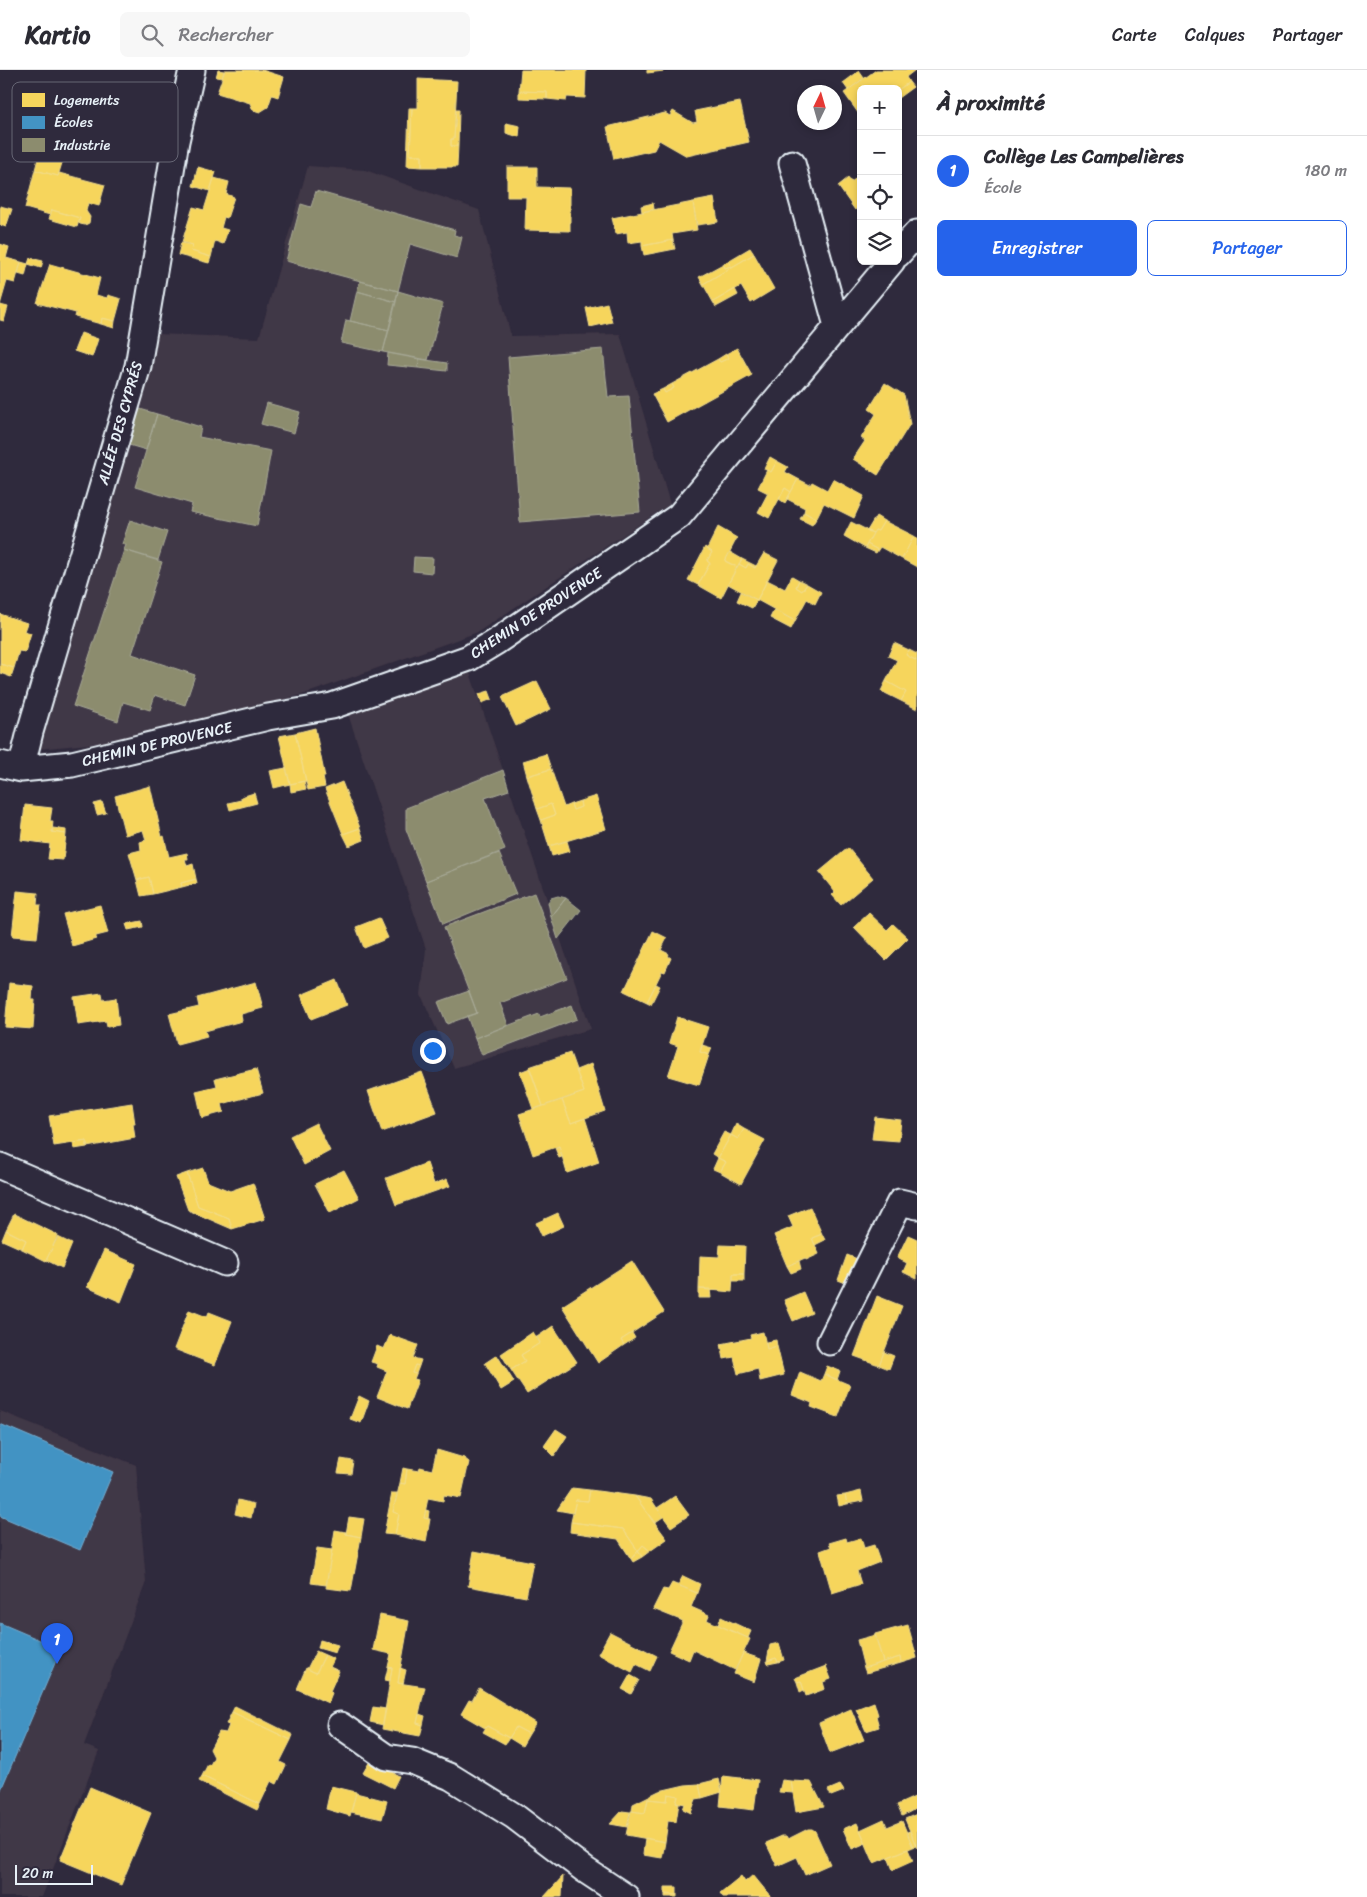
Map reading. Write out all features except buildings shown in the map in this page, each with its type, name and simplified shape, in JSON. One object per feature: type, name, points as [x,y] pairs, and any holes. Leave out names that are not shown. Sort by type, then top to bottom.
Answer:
[{"type":"street","name":"ALLÉE DES CYPRÉS","points":[[178,132],[192,70]]},
{"type":"street","name":"ALLÉE DES CYPRÉS","points":[[10,766],[30,732],[138,366],[172,162]]},
{"type":"street","points":[[792,163],[837,326]]},
{"type":"street","points":[[902,250],[917,233]]},
{"type":"street","name":"CHEMIN DE PROVENCE","points":[[10,766],[72,764],[268,717],[332,706],[469,658],[497,641],[679,516],[889,265]]},
{"type":"street","points":[[0,1166],[225,1262]]},
{"type":"street","points":[[830,1342],[900,1202],[917,1206]]},
{"type":"street","points":[[340,1725],[386,1757],[412,1762],[451,1777],[506,1811],[584,1870],[626,1897]]},
{"type":"shaded area","points":[[308,166],[365,170],[479,210],[511,336],[620,334],[670,504],[478,632],[305,694],[130,740],[37,749],[156,334],[259,338]]},
{"type":"shaded area","points":[[469,670],[591,1029],[454,1068],[421,995],[426,949],[348,714]]},
{"type":"shaded area","points":[[0,1411],[136,1465],[146,1582],[84,1745],[99,1751],[42,1897],[0,1897]]},
{"type":"place","name":"Collège Les Campelières","points":[[57,1664]]}]
